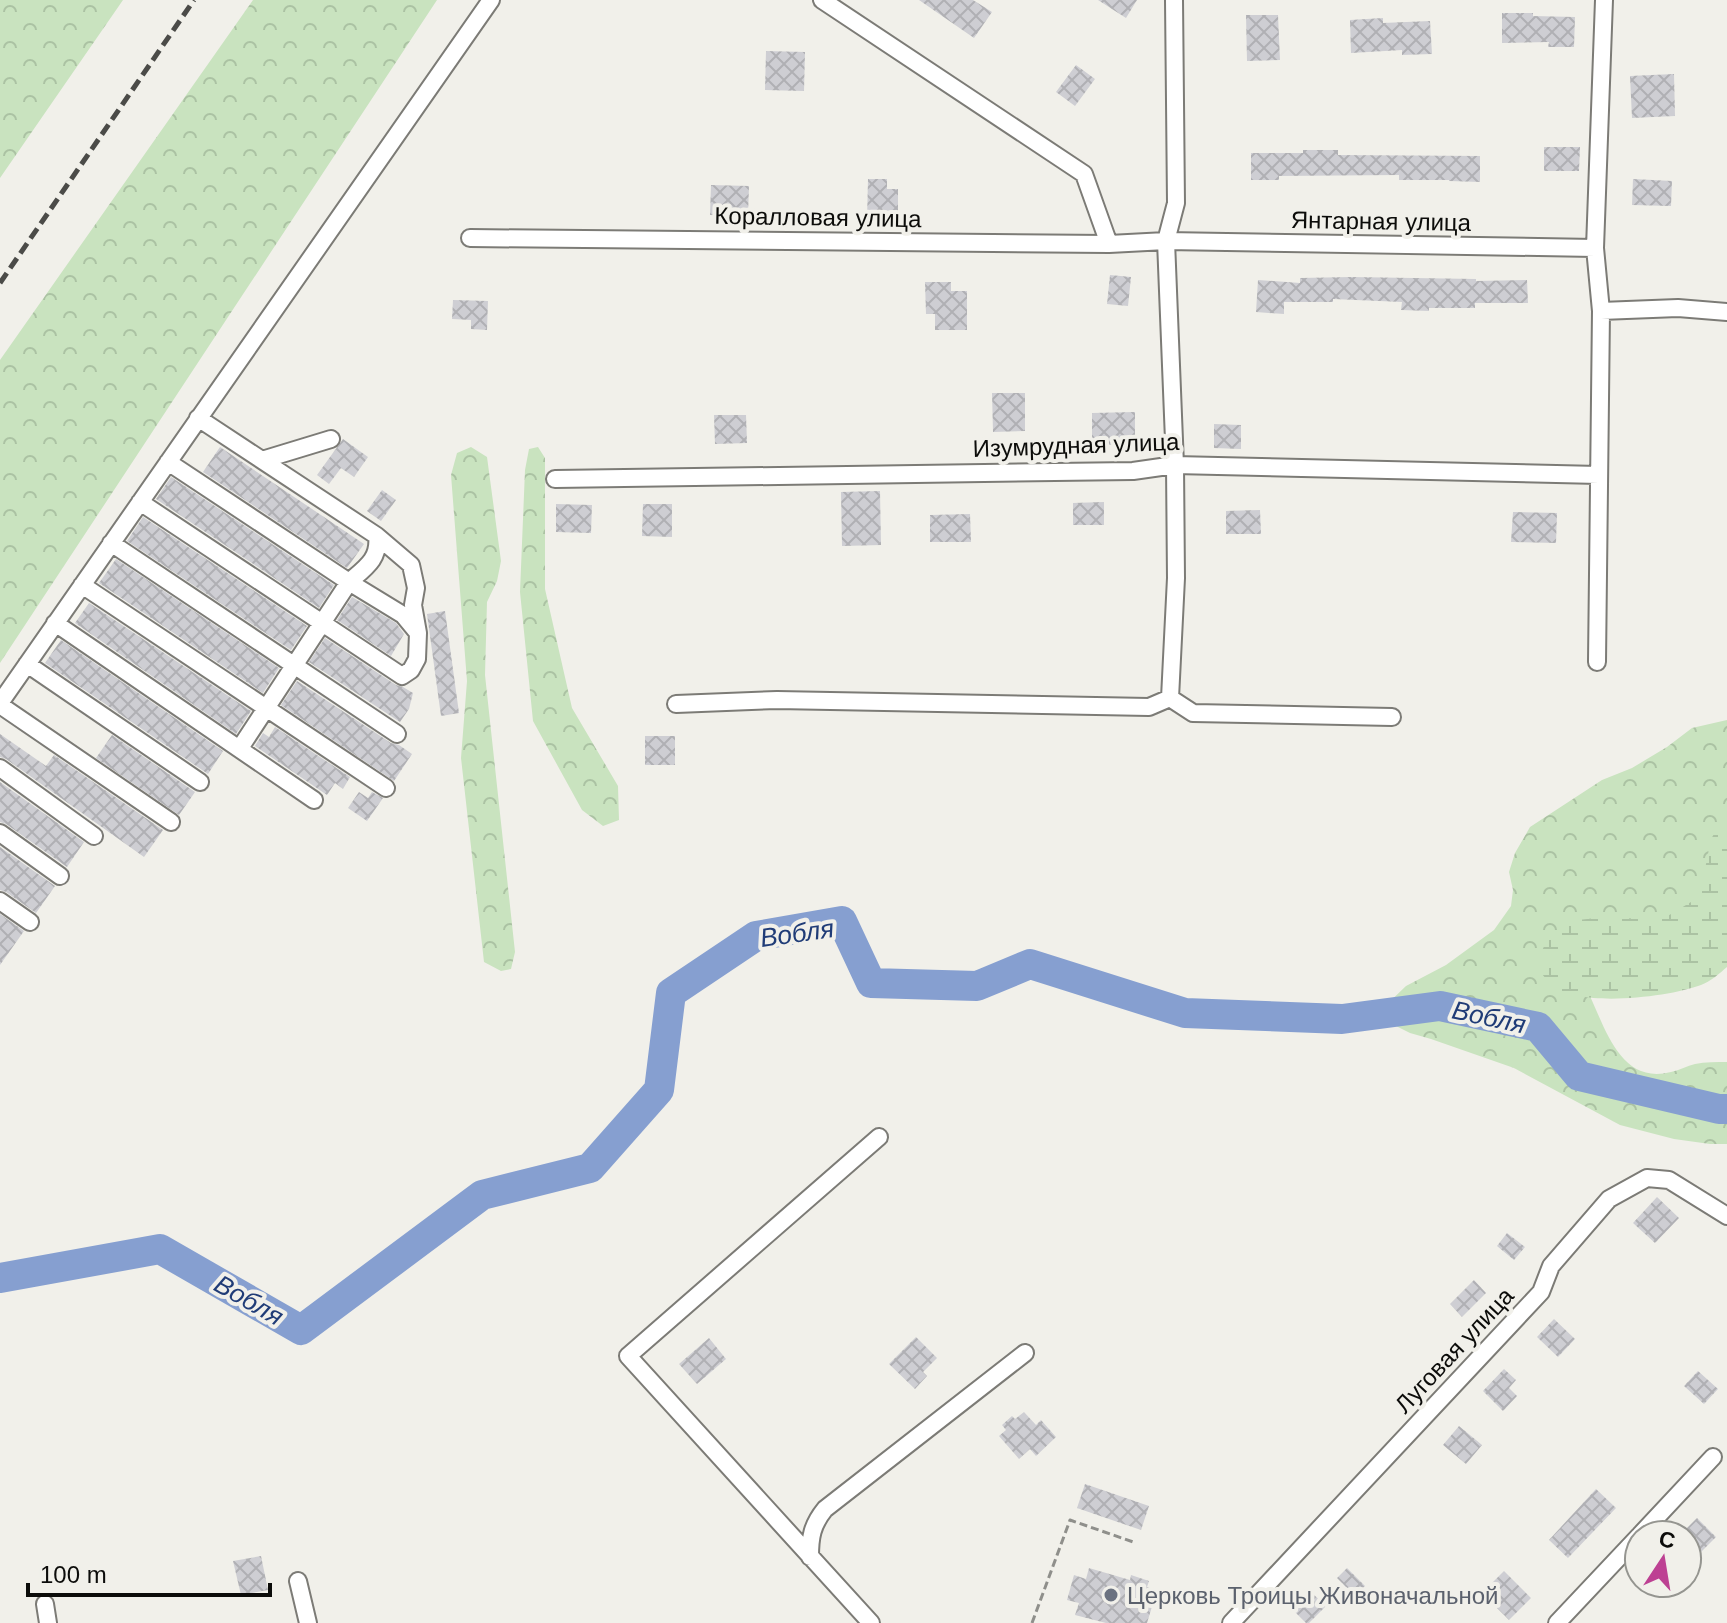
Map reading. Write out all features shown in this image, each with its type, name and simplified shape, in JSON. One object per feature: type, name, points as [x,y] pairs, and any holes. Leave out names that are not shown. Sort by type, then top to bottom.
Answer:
[{"type":"street","points":[[171,822],[0,704],[491,0]]},
{"type":"street","points":[[822,0],[1084,174],[1109,244]]},
{"type":"street","points":[[1170,698],[1176,578],[1166,241],[1176,203],[1174,0]]},
{"type":"street","points":[[1597,662],[1601,311],[1595,248],[1604,0]]},
{"type":"street","name":"Коралловая улица","points":[[470,238],[1109,244],[1166,241]]},
{"type":"street","name":"Янтарная улица","points":[[1166,241],[1595,248]]},
{"type":"street","points":[[1601,311],[1678,308],[1727,312]]},
{"type":"street","points":[[140,502],[402,676],[411,670],[417,659],[418,633],[413,605],[416,588],[411,565],[377,536],[198,418]]},
{"type":"street","points":[[262,460],[331,439]]},
{"type":"street","points":[[168,462],[403,615],[418,633]]},
{"type":"street","name":"Изумрудная улица","points":[[555,479],[1133,471],[1175,465],[1599,475]]},
{"type":"street","points":[[240,748],[349,582],[370,565],[377,554],[377,536]]},
{"type":"street","points":[[111,543],[397,734]]},
{"type":"street","points":[[82,585],[386,788]]},
{"type":"street","points":[[55,623],[314,800]]},
{"type":"street","points":[[27,664],[200,782]]},
{"type":"street","points":[[676,704],[777,700],[1149,707],[1170,698]]},
{"type":"street","points":[[1170,698],[1193,713],[1392,717]]},
{"type":"street","points":[[0,768],[94,836]]},
{"type":"street","points":[[0,833],[60,876]]},
{"type":"street","points":[[0,901],[30,922]]},
{"type":"street","points":[[871,1623],[628,1356],[879,1137]]},
{"type":"street","name":"Луговая улица","points":[[1231,1623],[1541,1292],[1551,1266],[1609,1199],[1647,1178],[1669,1180],[1727,1216]]},
{"type":"street","points":[[810,1557],[814,1523],[825,1509],[1025,1353]]},
{"type":"street","points":[[1654,1519],[1713,1457]]},
{"type":"street","points":[[1557,1623],[1623,1552]]},
{"type":"street","points":[[298,1581],[308,1623]]},
{"type":"street","points":[[45,1604],[48,1623]]},
{"type":"path","points":[[1032,1623],[1070,1520],[1136,1543]]},
{"type":"green space","points":[[0,0],[123,0],[0,178]]},
{"type":"green space","points":[[253,0],[437,0],[0,663],[0,360]]},
{"type":"green space","points":[[471,447],[487,457],[501,561],[497,581],[487,602],[485,675],[515,952],[511,969],[501,971],[484,962],[461,758],[467,681],[451,475],[457,453]]},
{"type":"green space","points":[[538,447],[545,458],[545,589],[572,708],[618,786],[619,820],[603,826],[582,810],[533,721],[520,592],[525,470],[529,449]]},
{"type":"green space","points":[[1727,720],[1727,947],[1589,994],[1609,1038],[1628,1063],[1639,1070],[1654,1074],[1699,1063],[1727,1062],[1727,1144],[1674,1139],[1620,1125],[1514,1068],[1410,1033],[1386,1021],[1379,1012],[1406,986],[1446,965],[1494,930],[1511,906],[1513,890],[1509,872],[1515,853],[1530,827],[1602,780],[1632,768],[1667,747],[1692,728]]},
{"type":"green space","points":[[1727,826],[1727,967],[1718,975],[1701,985],[1668,993],[1604,999],[1566,993],[1553,986],[1540,972],[1539,957],[1548,938],[1569,921],[1605,917],[1666,917],[1691,902],[1702,884],[1711,839],[1717,829]]},
{"type":"building","points":[[919,0],[973,0],[992,12],[974,38]]},
{"type":"building","points":[[1098,0],[1137,0],[1126,18]]},
{"type":"building","points":[[1502,13],[1575,17],[1574,47],[1548,47],[1549,42],[1502,43]]},
{"type":"building","points":[[1246,15],[1278,15],[1280,60],[1247,61]]},
{"type":"building","points":[[1383,18],[1383,23],[1430,21],[1432,54],[1402,55],[1402,50],[1351,53],[1350,20]]},
{"type":"building","points":[[766,51],[805,52],[804,91],[765,90]]},
{"type":"building","points":[[1076,65],[1095,79],[1075,106],[1056,92]]},
{"type":"building","points":[[1674,74],[1675,116],[1632,118],[1630,76]]},
{"type":"building","points":[[1544,147],[1580,147],[1579,171],[1544,171]]},
{"type":"building","points":[[1303,150],[1338,150],[1338,155],[1480,156],[1480,182],[1399,180],[1399,175],[1279,176],[1279,180],[1251,180],[1251,153],[1303,153]]},
{"type":"building","points":[[868,179],[887,179],[887,189],[898,189],[898,216],[891,216],[891,221],[867,220]]},
{"type":"building","points":[[1633,179],[1672,181],[1671,206],[1632,205]]},
{"type":"building","points":[[711,185],[749,186],[748,216],[710,215]]},
{"type":"building","points":[[1110,275],[1131,277],[1128,306],[1107,304]]},
{"type":"building","points":[[1300,278],[1527,280],[1528,303],[1475,303],[1475,308],[1429,308],[1429,311],[1401,310],[1402,302],[1333,299],[1333,302],[1284,302],[1284,314],[1256,312],[1258,280],[1300,283]]},
{"type":"building","points":[[925,282],[951,282],[951,291],[967,291],[967,330],[935,330],[935,314],[926,314]]},
{"type":"building","points":[[453,300],[488,301],[487,330],[471,329],[471,320],[452,319]]},
{"type":"building","points":[[992,393],[1025,393],[1025,431],[993,432]]},
{"type":"building","points":[[1135,412],[1135,445],[1092,445],[1092,413]]},
{"type":"building","points":[[714,415],[746,415],[747,443],[715,444]]},
{"type":"building","points":[[1214,424],[1241,425],[1241,449],[1214,448]]},
{"type":"building","points":[[343,439],[368,457],[354,477],[341,468],[329,484],[317,475]]},
{"type":"building","points":[[220,447],[364,544],[347,568],[203,472]]},
{"type":"building","points":[[171,477],[334,585],[319,608],[156,499]]},
{"type":"building","points":[[382,490],[396,500],[381,521],[367,511]]},
{"type":"building","points":[[880,491],[881,545],[842,546],[841,492]]},
{"type":"building","points":[[1104,502],[1104,525],[1073,525],[1073,503]]},
{"type":"building","points":[[556,504],[592,505],[591,533],[556,532]]},
{"type":"building","points":[[643,504],[672,504],[672,537],[642,536]]},
{"type":"building","points":[[1260,510],[1261,534],[1226,534],[1226,511]]},
{"type":"building","points":[[1513,512],[1557,513],[1556,543],[1511,542]]},
{"type":"building","points":[[970,514],[971,542],[930,542],[930,515]]},
{"type":"building","points":[[143,517],[307,626],[291,650],[127,541]]},
{"type":"building","points":[[116,559],[279,668],[263,693],[99,583]]},
{"type":"building","points":[[352,597],[396,623],[404,634],[391,656],[337,620]]},
{"type":"building","points":[[89,603],[251,711],[236,734],[75,623]]},
{"type":"building","points":[[445,611],[459,713],[441,716],[427,614]]},
{"type":"building","points":[[325,638],[413,693],[409,709],[400,722],[309,662]]},
{"type":"building","points":[[61,640],[223,751],[208,774],[45,663]]},
{"type":"building","points":[[297,681],[412,754],[394,781],[281,705]]},
{"type":"building","points":[[275,727],[350,777],[343,789],[335,783],[327,795],[255,746],[263,733],[269,737]]},
{"type":"building","points":[[0,734],[46,766],[54,755],[163,830],[144,857],[0,757]]},
{"type":"building","points":[[112,735],[195,792],[179,815],[96,758]]},
{"type":"building","points":[[645,736],[675,736],[675,765],[645,765]]},
{"type":"building","points":[[0,782],[84,842],[67,867],[0,822]]},
{"type":"building","points":[[359,792],[368,798],[372,792],[383,798],[367,821],[348,808]]},
{"type":"building","points":[[0,847],[55,886],[36,913],[0,890]]},
{"type":"building","points":[[0,914],[24,931],[0,965]]},
{"type":"building","points":[[1657,1197],[1679,1218],[1655,1243],[1633,1223]]},
{"type":"building","points":[[1507,1233],[1525,1247],[1514,1260],[1497,1246]]},
{"type":"building","points":[[1474,1280],[1486,1293],[1462,1317],[1450,1304]]},
{"type":"building","points":[[1554,1319],[1575,1339],[1558,1357],[1537,1337]]},
{"type":"building","points":[[916,1337],[937,1358],[923,1372],[927,1376],[915,1389],[889,1364]]},
{"type":"building","points":[[709,1338],[726,1359],[697,1384],[679,1364]]},
{"type":"building","points":[[1504,1369],[1516,1380],[1509,1388],[1517,1396],[1503,1411],[1483,1391]]},
{"type":"building","points":[[1698,1371],[1718,1389],[1704,1404],[1684,1386]]},
{"type":"building","points":[[1024,1412],[1036,1425],[1041,1420],[1056,1437],[1036,1456],[1030,1449],[1019,1459],[999,1436],[1006,1430],[1002,1425],[1012,1416],[1015,1419]]},
{"type":"building","points":[[1459,1426],[1482,1445],[1466,1464],[1443,1445]]},
{"type":"building","points":[[1085,1484],[1149,1506],[1141,1530],[1077,1508]]},
{"type":"building","points":[[1596,1489],[1616,1508],[1568,1558],[1549,1540]]},
{"type":"building","points":[[1703,1524],[1716,1537],[1703,1550]]},
{"type":"building","points":[[261,1556],[268,1590],[241,1595],[233,1561]]},
{"type":"building","name":"Церковь Троицы Живоначальной","points":[[1089,1568],[1130,1580],[1131,1575],[1149,1581],[1147,1587],[1156,1590],[1147,1623],[1106,1623],[1075,1615],[1079,1603],[1067,1600],[1074,1575],[1086,1579]]},
{"type":"building","points":[[1347,1568],[1365,1586],[1355,1596],[1337,1578]]},
{"type":"building","points":[[1504,1571],[1531,1598],[1509,1620],[1482,1593]]},
{"type":"building","points":[[1312,1593],[1326,1606],[1306,1623],[1294,1611]]},
{"type":"waterway","name":"Вобля","points":[[0,1278],[160,1249],[301,1330],[482,1195],[590,1168],[659,1090],[671,993],[756,936],[842,921],[871,983],[977,986],[1030,964],[1185,1013],[1342,1019],[1440,1006],[1538,1027],[1579,1076],[1727,1109]]},
{"type":"railway","points":[[0,283],[194,0]]},
{"type":"place","name":"Церковь Троицы Живоначальной","points":[[1111,1595]]}]
